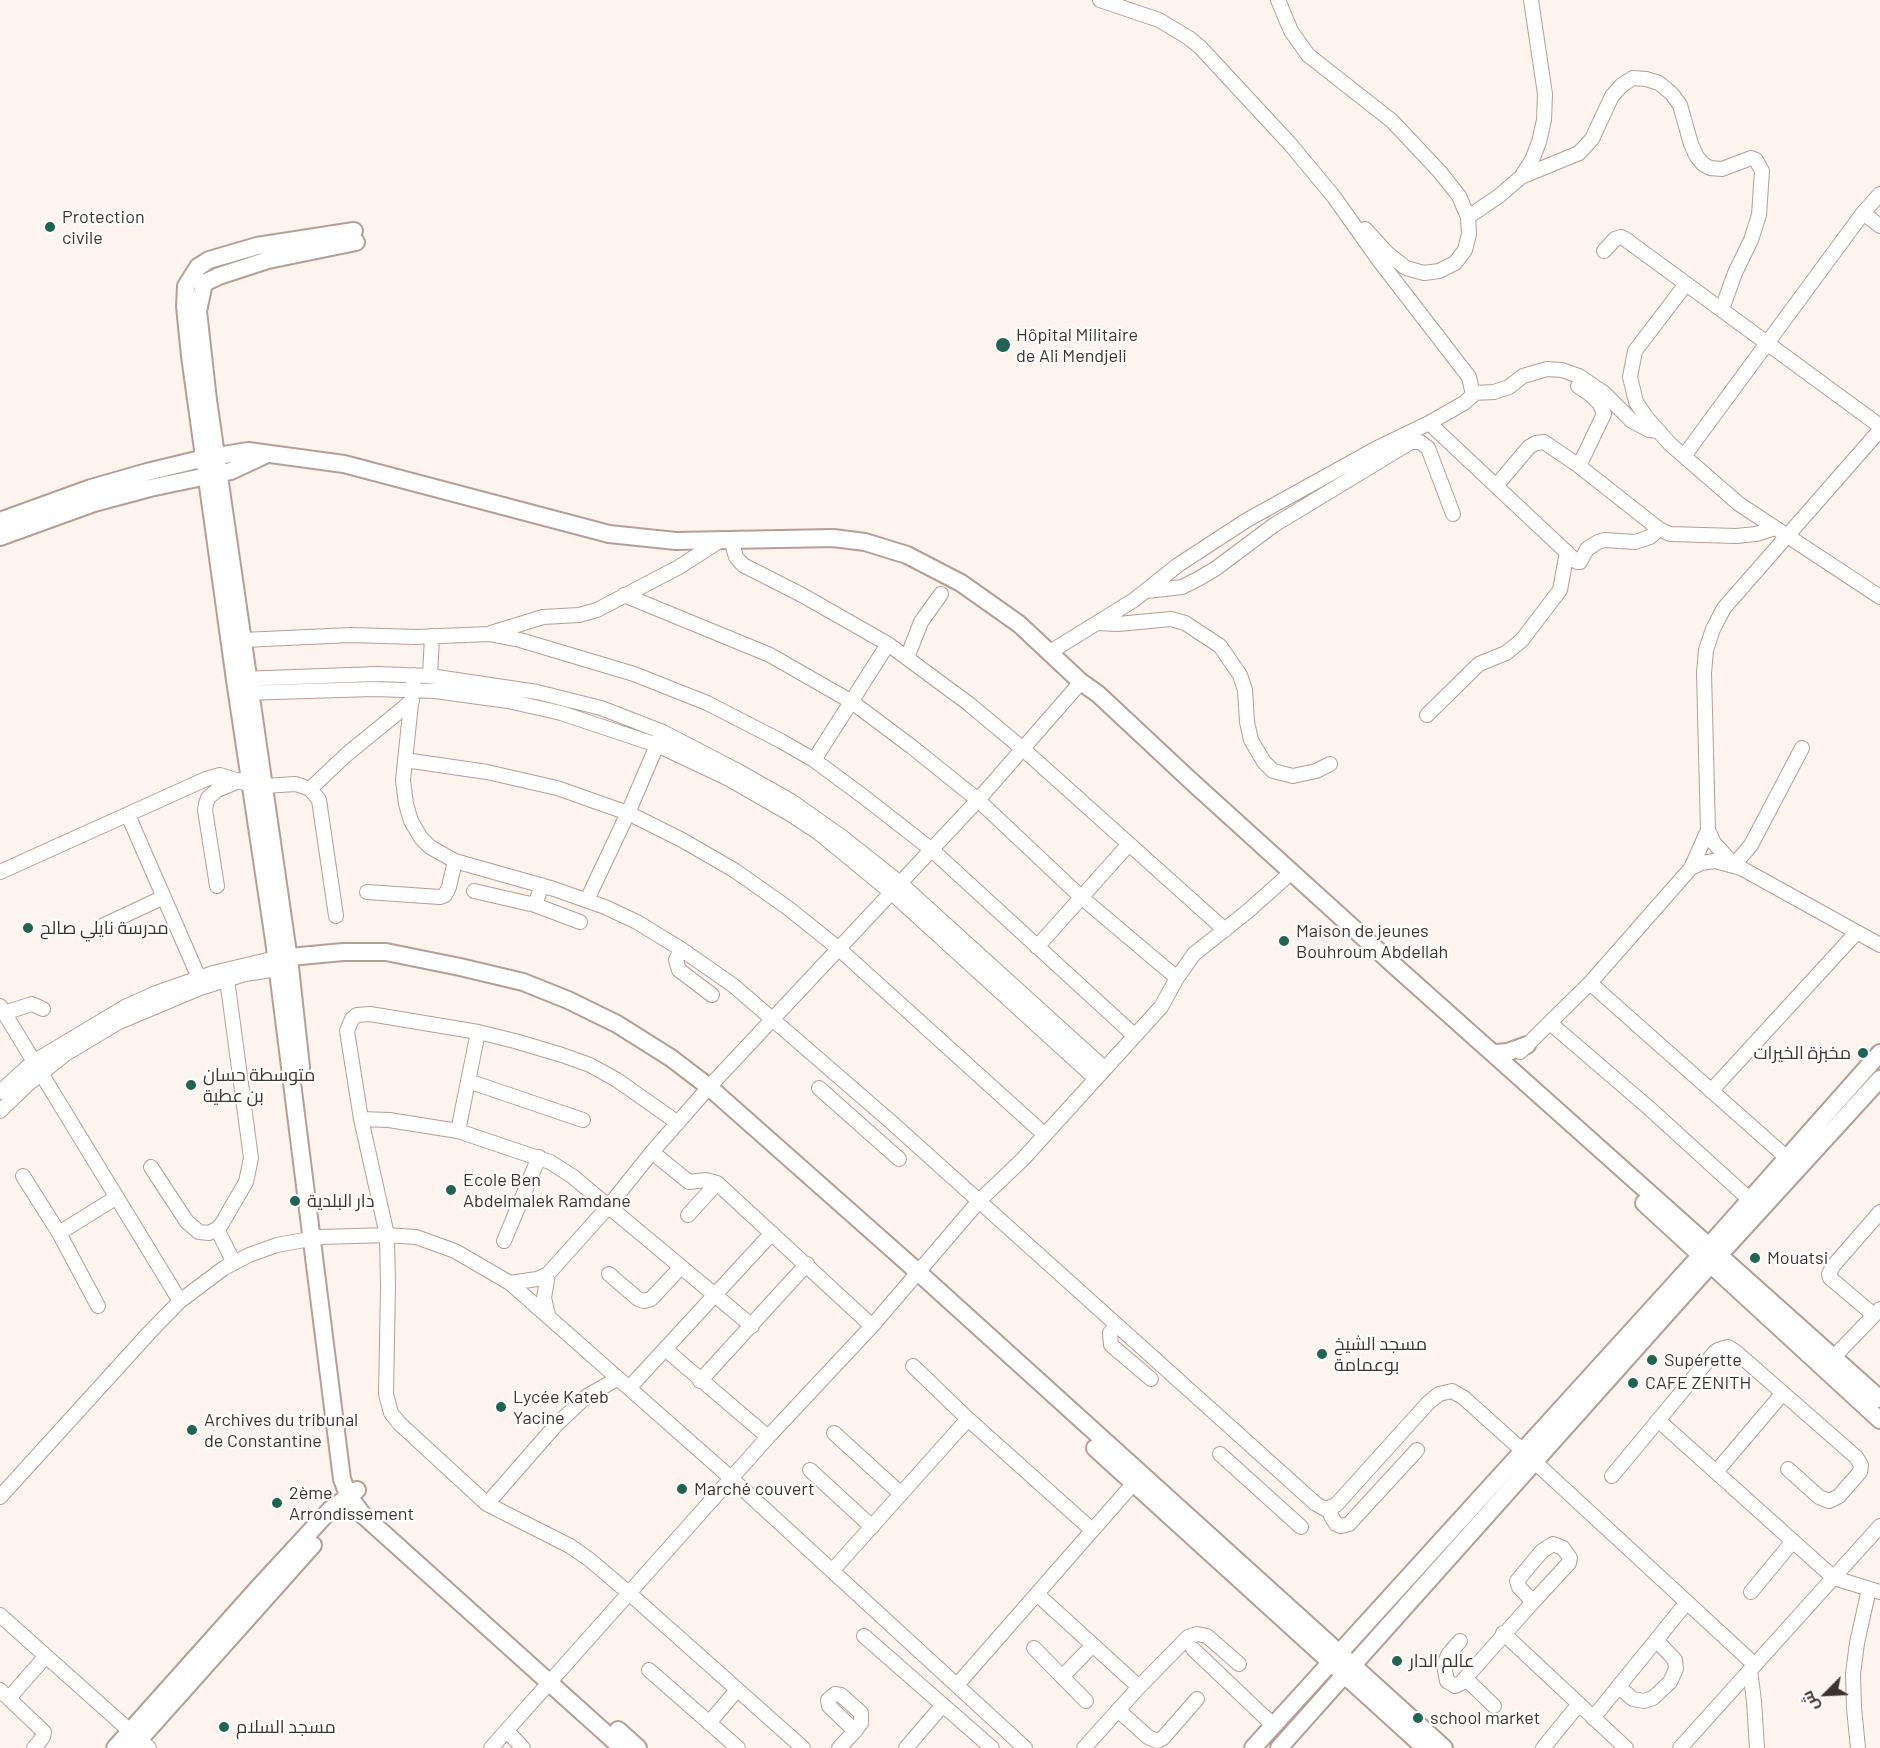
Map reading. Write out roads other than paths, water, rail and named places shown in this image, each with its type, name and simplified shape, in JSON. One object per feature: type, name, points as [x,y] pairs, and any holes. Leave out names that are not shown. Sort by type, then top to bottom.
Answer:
[{"type":"main road","points":[[243,686],[243,640],[211,457],[208,400],[198,311],[204,283],[238,269],[355,236]]},
{"type":"main road","points":[[0,521],[91,488],[211,457],[248,452],[344,464],[609,534],[664,540],[834,538],[865,542],[893,550],[934,569],[981,596],[1019,624],[1495,1053],[1505,1068]]},
{"type":"main road","points":[[0,537],[94,504],[150,488],[242,467],[265,455]]},
{"type":"main road","points":[[214,475],[243,686],[252,784],[283,963],[316,1237],[342,1476],[334,1514]]},
{"type":"main road","points":[[1081,682],[1091,698],[1285,878],[1505,1068],[1829,1363],[1880,1420]]},
{"type":"main road","points":[[283,963],[348,962],[391,965],[458,976],[516,989],[594,1021],[706,1090],[1335,1657],[1425,1748]]},
{"type":"main road","points":[[1495,1053],[1508,1052],[1527,1045]]},
{"type":"main road","points":[[1710,1255],[1749,1199],[1880,1053]]},
{"type":"main road","points":[[1279,1748],[1349,1670],[1529,1456],[1710,1255],[1880,1079]]},
{"type":"main road","points":[[316,1237],[357,1501],[352,1513],[334,1514]]},
{"type":"main road","points":[[1829,1363],[1880,1399]]},
{"type":"main road","points":[[1253,1748],[1335,1657],[1529,1456]]},
{"type":"main road","points":[[342,1476],[357,1501],[554,1679],[638,1748]]},
{"type":"main road","points":[[115,1748],[138,1742],[258,1588],[334,1514],[357,1501]]},
{"type":"main road","points":[[1349,1670],[1444,1748]]},
{"type":"main road","points":[[554,1679],[622,1748]]},
{"type":"street","points":[[1100,0],[1159,20],[1189,38],[1290,144],[1334,197],[1388,253],[1406,268],[1424,273],[1439,271],[1455,262],[1465,250],[1469,234],[1468,217],[1459,196],[1440,172],[1392,121],[1301,48],[1278,0]]},
{"type":"street","points":[[1468,217],[1500,196],[1521,177],[1532,160],[1544,120],[1544,76],[1531,0]]},
{"type":"street","points":[[1521,177],[1579,153],[1592,139],[1612,96],[1622,85],[1633,78],[1659,82],[1680,105],[1691,144],[1702,164],[1710,168],[1722,169],[1751,158],[1759,164],[1762,171],[1760,215],[1722,309]]},
{"type":"street","points":[[1684,456],[1863,213],[1880,194]]},
{"type":"street","points":[[1334,197],[1378,260],[1469,377],[1473,393]]},
{"type":"street","points":[[1863,213],[1880,226]]},
{"type":"street","points":[[1604,251],[1615,239],[1623,238],[1880,428],[1788,537],[1724,608],[1709,639],[1704,673],[1708,830],[1714,843],[1734,865]]},
{"type":"street","points":[[1686,284],[1639,344],[1630,368],[1630,386],[1636,402],[1658,431],[1739,504],[1880,597]]},
{"type":"street","points":[[1050,652],[1145,592],[1178,565],[1247,520],[1377,448],[1429,423],[1464,403],[1473,393],[1494,392],[1509,387],[1523,376],[1547,369],[1562,370],[1579,376],[1604,393],[1632,421],[1649,430],[1658,431]]},
{"type":"street","points":[[1562,370],[1568,380],[1591,395],[1604,414],[1579,466]]},
{"type":"street","points":[[1429,423],[1580,562],[1587,549],[1598,542],[1604,540],[1635,542],[1650,537],[1659,529]]},
{"type":"street","points":[[1145,592],[1182,587],[1198,579],[1274,525],[1411,442],[1420,442],[1428,448],[1453,514]]},
{"type":"street","points":[[1497,486],[1529,447],[1536,443],[1547,443],[1659,529],[1681,536],[1736,536],[1756,534],[1775,528]]},
{"type":"street","points":[[489,634],[543,617],[585,614],[597,610],[726,540],[743,565],[802,595],[888,644],[969,704],[1023,749],[1225,930]]},
{"type":"street","points":[[1427,715],[1479,664],[1506,653],[1522,640],[1560,590],[1567,552]]},
{"type":"street","points":[[907,658],[921,622],[941,594]]},
{"type":"street","points":[[624,595],[770,655],[852,702],[978,800],[1081,897],[1177,978]]},
{"type":"street","points":[[1097,623],[1118,624],[1171,619],[1185,623],[1220,646],[1236,668],[1245,690],[1247,722],[1251,740],[1264,762],[1273,771],[1293,776],[1316,771],[1330,764]]},
{"type":"street","points":[[243,640],[351,635],[489,634],[520,640],[634,674],[724,712],[814,760],[932,850],[1135,1036]]},
{"type":"street","points":[[430,676],[432,636]]},
{"type":"street","points":[[814,760],[888,644]]},
{"type":"street","points":[[310,789],[413,689],[430,676],[537,692],[601,708],[660,739],[790,814],[896,888],[1099,1073]]},
{"type":"street","points":[[510,1283],[537,1280],[548,1274],[608,1207],[706,1090],[978,800],[1081,682]]},
{"type":"street","points":[[243,686],[413,689],[508,701],[660,739]]},
{"type":"street","points":[[413,689],[403,780],[411,820],[421,838],[430,847],[455,861],[587,900],[637,922],[734,986],[979,1201],[1024,1246],[1116,1325],[1275,1469],[1325,1509],[1341,1501],[1428,1403],[1444,1391],[1458,1394],[1529,1456],[1687,1602],[1753,1668],[1757,1748]]},
{"type":"street","points":[[587,900],[660,739]]},
{"type":"street","points":[[1734,865],[1751,845],[1802,748]]},
{"type":"street","points":[[405,760],[487,772],[545,786],[628,813],[734,870],[788,908],[838,948],[1045,1135]]},
{"type":"street","points":[[0,872],[212,777],[228,776],[252,784]]},
{"type":"street","points":[[217,886],[205,810],[208,798],[216,790],[252,784],[296,784],[310,789],[319,800],[336,916]]},
{"type":"street","points":[[128,815],[199,978]]},
{"type":"street","points":[[1505,1068],[1590,983],[1691,868],[1708,830]]},
{"type":"street","points":[[1037,947],[1128,844]]},
{"type":"street","points":[[367,892],[440,897],[449,887],[455,861]]},
{"type":"street","points":[[1691,868],[1701,863],[1715,861],[1734,865],[1880,945]]},
{"type":"street","points":[[491,1748],[768,1437],[872,1326],[979,1201],[1023,1159],[1161,1007],[1194,954],[1285,878]]},
{"type":"street","points":[[535,905],[542,885]]},
{"type":"street","points":[[474,891],[535,905],[580,922]]},
{"type":"street","points":[[102,926],[164,897]]},
{"type":"street","points":[[1711,1091],[1857,932]]},
{"type":"street","points":[[681,949],[676,960],[679,970],[712,995]]},
{"type":"street","points":[[0,1092],[125,1007],[199,978],[283,963]]},
{"type":"street","points":[[0,1111],[37,1068],[119,1022],[171,999],[227,979],[283,963]]},
{"type":"street","points":[[151,1167],[193,1229],[208,1233],[217,1229],[238,1198],[248,1176],[251,1164],[227,979]]},
{"type":"street","points":[[1590,983],[1786,1157]]},
{"type":"street","points":[[43,1009],[32,1004],[2,1010],[180,1301]]},
{"type":"street","points":[[678,1123],[617,1080],[590,1065],[562,1054],[478,1032],[370,1014],[357,1015],[346,1030],[361,1119],[387,1235],[386,1394],[388,1407],[400,1424],[487,1504],[570,1546],[630,1594],[803,1748]]},
{"type":"street","points":[[1550,1023],[1649,1108],[1749,1199]]},
{"type":"street","points":[[458,1131],[478,1032]]},
{"type":"street","points":[[468,1081],[583,1120]]},
{"type":"street","points":[[819,1088],[899,1159]]},
{"type":"street","points":[[857,1121],[871,1105]]},
{"type":"street","points":[[361,1119],[389,1120],[458,1131],[539,1157],[572,1176],[752,1326]]},
{"type":"street","points":[[652,1152],[689,1182],[706,1180],[717,1183],[872,1326]]},
{"type":"street","points":[[504,1241],[539,1157]]},
{"type":"street","points":[[23,1176],[59,1233],[98,1305]]},
{"type":"street","points":[[688,1215],[717,1183]]},
{"type":"street","points":[[59,1233],[117,1197]]},
{"type":"street","points":[[1829,1363],[1877,1312],[1830,1278],[1829,1274],[1833,1266],[1880,1212]]},
{"type":"street","points":[[217,1229],[234,1263]]},
{"type":"street","points":[[629,1388],[772,1233]]},
{"type":"street","points":[[0,1496],[149,1333],[200,1284],[234,1263],[277,1245],[316,1237],[387,1235],[416,1238],[455,1251],[510,1283],[732,1479],[1026,1748]]},
{"type":"street","points":[[700,1381],[807,1264]]},
{"type":"street","points":[[609,1274],[638,1299],[644,1301],[651,1299],[681,1266]]},
{"type":"street","points":[[548,1274],[544,1298],[549,1318]]},
{"type":"street","points":[[1116,1325],[1110,1334],[1111,1345],[1150,1379]]},
{"type":"street","points":[[1611,1476],[1714,1353],[1723,1347],[1732,1348],[1856,1457],[1861,1465],[1860,1472],[1839,1496],[1829,1501],[1822,1500],[1788,1469]]},
{"type":"street","points":[[665,1349],[768,1437]]},
{"type":"street","points":[[913,1366],[968,1419],[1092,1530]]},
{"type":"street","points":[[487,1504],[556,1425],[587,1396],[617,1379]]},
{"type":"street","points":[[1716,1472],[1783,1393]]},
{"type":"street","points":[[832,1571],[968,1419]]},
{"type":"street","points":[[1658,1420],[1834,1578],[1875,1590],[1857,1644],[1853,1674],[1858,1748]]},
{"type":"street","points":[[834,1433],[901,1494]]},
{"type":"street","points":[[1330,1508],[1331,1516],[1336,1524],[1341,1526],[1349,1524],[1417,1450]]},
{"type":"street","points":[[1220,1454],[1301,1527]]},
{"type":"street","points":[[1259,1488],[1275,1469]]},
{"type":"street","points":[[810,1470],[872,1527]]},
{"type":"street","points":[[957,1685],[1138,1479]]},
{"type":"street","points":[[1680,1748],[1880,1526]]},
{"type":"street","points":[[1751,1592],[1793,1541]]},
{"type":"street","points":[[1038,1595],[1139,1687]]},
{"type":"street","points":[[1460,1641],[1446,1658],[1444,1672],[1447,1681],[1452,1685],[1458,1685],[1465,1678],[1533,1602]]},
{"type":"street","points":[[1593,1718],[1687,1602]]},
{"type":"street","points":[[0,1615],[138,1742]]},
{"type":"street","points":[[1503,1633],[1626,1748]]},
{"type":"street","points":[[1084,1748],[1139,1687],[1192,1635],[1207,1636],[1239,1664]]},
{"type":"street","points":[[864,1636],[992,1748]]},
{"type":"street","points":[[1619,1687],[1633,1699],[1644,1701],[1653,1698],[1670,1682],[1676,1669],[1675,1660],[1656,1640]]},
{"type":"street","points":[[1062,1677],[1093,1645]]},
{"type":"street","points":[[1034,1648],[1086,1701]]},
{"type":"street","points":[[1193,1649],[1274,1725]]},
{"type":"street","points":[[34,1748],[43,1737],[44,1732],[4,1694],[46,1656]]},
{"type":"street","points":[[649,1671],[738,1748]]},
{"type":"street","points":[[1465,1678],[1494,1706]]},
{"type":"street","points":[[709,1723],[737,1690]]},
{"type":"street","points":[[1118,1710],[1148,1737],[1157,1740],[1163,1738],[1197,1699]]},
{"type":"street","points":[[1543,1748],[1579,1704]]},
{"type":"street","points":[[906,1748],[942,1706]]},
{"type":"street","points":[[507,1731],[523,1748]]},
{"type":"street","points":[[839,1748],[855,1731]]},
{"type":"place","name":"Protection civile","points":[[50,227]]},
{"type":"place","name":"Hôpital Militaire de Ali Mendjeli","points":[[1003,345]]},
{"type":"place","name":"مدرسة نايلي صالح","points":[[28,928]]},
{"type":"place","name":"Maison de jeunes Bouhroum Abdellah","points":[[1284,941]]},
{"type":"place","name":"مخبزة الخيرات","points":[[1863,1053]]},
{"type":"place","name":"متوسطة حسان بن عطية","points":[[191,1085]]},
{"type":"place","name":"Ecole Ben Abdelmalek Ramdane","points":[[451,1190]]},
{"type":"place","name":"دار البلدية","points":[[295,1201]]},
{"type":"place","name":"Mouatsi","points":[[1755,1258]]},
{"type":"place","name":"مسجد الشيخ بوعمامة","points":[[1322,1354]]},
{"type":"place","name":"Supérette","points":[[1652,1360]]},
{"type":"place","name":"CAFE ZENITH","points":[[1633,1383]]},
{"type":"place","name":"Lycée Kateb Yacine","points":[[501,1407]]},
{"type":"place","name":"Archives du tribunal de Constantine","points":[[192,1430]]},
{"type":"place","name":"Marché couvert","points":[[682,1489]]},
{"type":"place","name":"2ème Arrondissement","points":[[277,1503]]},
{"type":"place","name":"عالم الدار","points":[[1397,1661]]},
{"type":"place","name":"school market","points":[[1418,1718]]},
{"type":"place","name":"مسجد السلام","points":[[224,1727]]}]
